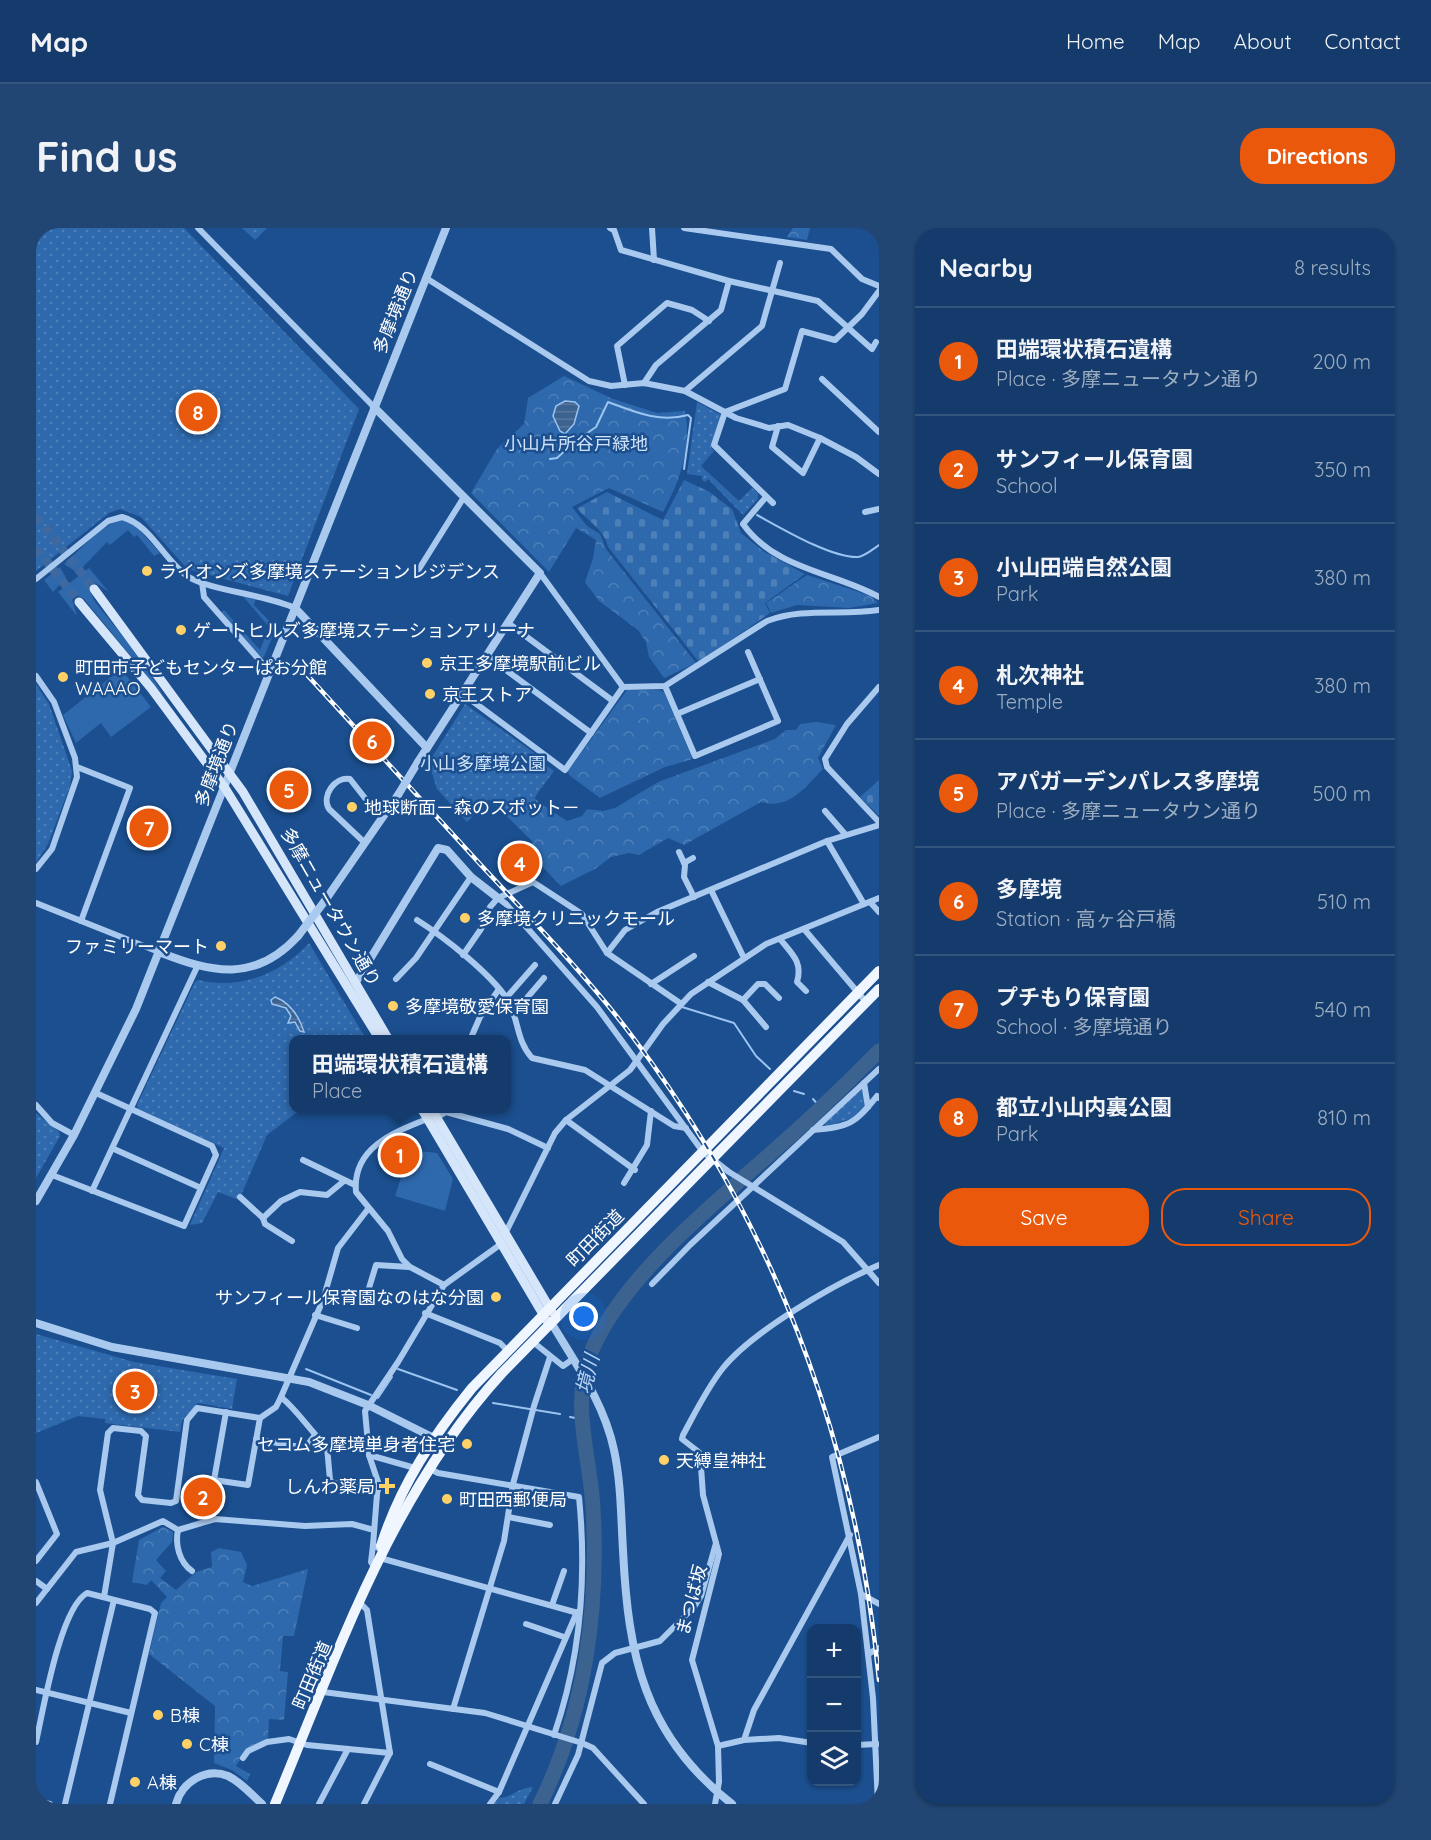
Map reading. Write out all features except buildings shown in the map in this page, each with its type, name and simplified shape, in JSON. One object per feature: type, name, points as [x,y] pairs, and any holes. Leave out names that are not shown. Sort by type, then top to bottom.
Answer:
[{"type":"main road","name":"多摩ニュータウン通り","points":[[94,589],[230,773],[303,890],[386,1035]]},
{"type":"main road","name":"多摩ニュータウン通り","points":[[79,602],[151,688],[225,788],[377,1035]]},
{"type":"main road","name":"町田街道","points":[[275,1804],[360,1603],[398,1499],[414,1468],[435,1438],[472,1388],[507,1350],[879,970]]},
{"type":"main road","name":"町田街道","points":[[377,1555],[429,1469],[482,1396],[879,989]]},
{"type":"main road","points":[[426,1113],[506,1232],[552,1324]]},
{"type":"main road","points":[[431,1113],[501,1244],[546,1311]]},
{"type":"street","points":[[198,228],[540,573],[623,687]]},
{"type":"street","name":"多摩境通り","points":[[36,1201],[96,1093],[159,952],[446,228]]},
{"type":"street","points":[[610,228],[614,230],[621,250],[729,281],[818,301],[872,349],[876,342]]},
{"type":"street","points":[[651,228],[654,260]]},
{"type":"street","points":[[684,228],[831,249],[862,279],[879,286]]},
{"type":"street","points":[[685,392],[762,326],[780,263]]},
{"type":"street","points":[[426,278],[585,379],[605,386],[644,383],[685,392],[725,412],[769,428],[788,425],[820,438],[856,457],[879,474]]},
{"type":"street","points":[[644,383],[656,365],[721,310],[729,281]]},
{"type":"street","points":[[725,412],[785,389],[802,331],[835,340],[879,291]]},
{"type":"street","points":[[625,385],[616,346],[667,303],[692,310],[709,321]]},
{"type":"street","points":[[822,379],[879,432]]},
{"type":"street","points":[[725,412],[714,445],[772,503]]},
{"type":"street","points":[[778,426],[772,447],[803,473],[820,438]]},
{"type":"street","points":[[419,568],[464,497]]},
{"type":"street","points":[[766,497],[743,524],[758,542],[820,576],[879,597]]},
{"type":"street","points":[[865,512],[879,509]]},
{"type":"street","points":[[36,579],[108,521],[122,517],[138,524],[182,571],[202,582],[254,594],[295,608],[427,748]]},
{"type":"street","points":[[418,552],[426,557]]},
{"type":"street","points":[[36,903],[197,967],[221,971],[249,968],[272,958],[298,936],[366,843],[540,573]]},
{"type":"street","points":[[202,582],[204,597],[270,672]]},
{"type":"street","points":[[623,687],[665,686],[767,621],[784,615],[825,611],[846,614],[879,610]]},
{"type":"street","points":[[508,623],[613,701]]},
{"type":"street","points":[[665,686],[696,756],[778,721],[748,652]]},
{"type":"street","points":[[488,656],[591,733]]},
{"type":"street","points":[[36,676],[54,702],[77,767],[75,786],[52,849],[36,869]]},
{"type":"street","points":[[677,714],[760,679]]},
{"type":"street","points":[[463,694],[565,770],[623,687]]},
{"type":"street","points":[[607,953],[625,930],[657,912],[827,841],[879,824],[828,767],[825,759],[847,724],[879,687]]},
{"type":"street","points":[[77,767],[130,788],[81,921]]},
{"type":"street","points":[[366,843],[329,809],[326,794],[340,780],[350,779],[372,807],[384,815]]},
{"type":"street","points":[[825,811],[845,834]]},
{"type":"street","points":[[827,841],[867,903],[879,912]]},
{"type":"street","points":[[356,982],[438,848],[447,850],[471,877],[506,904],[559,962],[639,1061],[703,1152],[729,1172],[843,1242],[879,1283]]},
{"type":"street","points":[[679,852],[684,863],[684,877],[694,897]]},
{"type":"street","points":[[684,863],[693,858]]},
{"type":"street","points":[[396,980],[436,931],[471,877]]},
{"type":"street","points":[[463,955],[481,929],[490,907],[498,898],[533,882],[582,914],[607,953],[680,1003]]},
{"type":"street","points":[[711,890],[744,957]]},
{"type":"street","points":[[506,1232],[548,1148],[566,1120],[639,1061],[680,1003],[744,957],[780,939],[879,898]]},
{"type":"street","points":[[417,920],[436,931],[499,989],[510,1004],[520,1041],[532,1058],[585,1070],[674,1126],[686,1128]]},
{"type":"street","points":[[804,929],[866,1002]]},
{"type":"street","points":[[780,939],[799,963],[797,982],[806,991]]},
{"type":"street","points":[[651,984],[694,956]]},
{"type":"street","points":[[506,998],[535,965]]},
{"type":"street","points":[[92,1191],[114,1149],[197,967]]},
{"type":"street","points":[[510,1004],[520,1006],[544,978]]},
{"type":"street","points":[[708,982],[743,1000],[766,1027]]},
{"type":"street","points":[[743,1000],[758,984],[765,984],[779,998]]},
{"type":"street","points":[[472,1035],[480,1017],[499,989]]},
{"type":"street","points":[[652,1284],[752,1186],[879,1069]]},
{"type":"street","points":[[864,1083],[868,1107]]},
{"type":"street","points":[[52,1175],[184,1226],[216,1155],[212,1146],[96,1093]]},
{"type":"street","points":[[813,1130],[847,1125],[859,1119],[877,1096],[879,1098]]},
{"type":"street","points":[[36,1105],[52,1123],[74,1135]]},
{"type":"street","points":[[624,1183],[635,1170],[647,1145],[651,1111]]},
{"type":"street","points":[[441,1113],[396,1131],[372,1147],[363,1162],[355,1185],[356,1192],[388,1232],[402,1259],[410,1267],[444,1285]]},
{"type":"street","points":[[457,1113],[508,1129],[548,1148]]},
{"type":"street","points":[[566,1120],[635,1170]]},
{"type":"street","points":[[114,1149],[201,1188]]},
{"type":"street","points":[[303,1160],[355,1185]]},
{"type":"street","points":[[263,1218],[281,1201],[300,1192],[327,1195],[345,1181]]},
{"type":"street","points":[[240,1197],[263,1218],[265,1224],[292,1241]]},
{"type":"street","points":[[104,1597],[113,1542],[100,1490],[108,1432],[113,1428],[141,1431],[146,1436],[138,1495],[142,1500],[171,1503],[176,1501],[187,1420],[197,1408],[260,1418],[276,1407],[330,1281],[338,1248],[368,1209]]},
{"type":"street","points":[[501,1244],[444,1285],[425,1313],[398,1362],[365,1411],[369,1455],[378,1482],[374,1530],[377,1555],[579,1613]]},
{"type":"street","points":[[369,1288],[376,1264],[410,1267]]},
{"type":"street","points":[[555,1804],[580,1742],[602,1663],[609,1655],[660,1641],[698,1601],[716,1543],[703,1495],[700,1453],[682,1439],[722,1369],[734,1356],[778,1323],[868,1269],[879,1265]]},
{"type":"street","points":[[425,1313],[500,1343],[507,1350]]},
{"type":"street","points":[[315,1315],[357,1328]]},
{"type":"street","points":[[36,1323],[112,1347],[309,1382],[368,1405],[446,1444]]},
{"type":"street","points":[[552,1324],[597,1399],[610,1432],[617,1469],[626,1605],[632,1648],[647,1695],[662,1725],[685,1758],[732,1804]]},
{"type":"street","points":[[533,1342],[563,1366],[574,1360]]},
{"type":"street","points":[[453,1709],[490,1587],[508,1517],[513,1484],[550,1357]]},
{"type":"street","points":[[281,1397],[296,1409],[315,1436],[327,1447],[330,1480],[333,1483],[378,1490]]},
{"type":"street","points":[[226,1412],[213,1480],[248,1485],[260,1418]]},
{"type":"street","points":[[256,1439],[305,1448],[315,1436]]},
{"type":"street","points":[[878,1804],[877,1744],[861,1594],[832,1457],[879,1437]]},
{"type":"street","points":[[369,1455],[414,1468]]},
{"type":"street","points":[[429,1469],[449,1475],[513,1484],[579,1497],[583,1554],[579,1613],[571,1677],[556,1735]]},
{"type":"street","points":[[36,1482],[38,1494],[57,1534],[36,1561]]},
{"type":"street","points":[[508,1517],[550,1525]]},
{"type":"street","points":[[36,1604],[76,1552],[113,1542],[163,1521],[178,1530],[215,1519],[305,1526],[352,1524],[374,1530]]},
{"type":"street","points":[[178,1530],[176,1538],[182,1561],[192,1570]]},
{"type":"street","points":[[744,1740],[754,1710],[850,1534]]},
{"type":"street","name":"まつば坂","points":[[716,1543],[719,1554],[694,1649],[693,1666],[718,1746]]},
{"type":"street","points":[[552,1605],[564,1571]]},
{"type":"street","points":[[36,1581],[47,1589]]},
{"type":"street","points":[[36,1742],[63,1629],[81,1597],[87,1593],[150,1609],[155,1613],[110,1804]]},
{"type":"street","points":[[861,1594],[879,1604]]},
{"type":"street","points":[[65,1804],[114,1600]]},
{"type":"street","points":[[360,1603],[367,1610],[390,1753],[364,1804]]},
{"type":"street","points":[[490,1804],[499,1792],[528,1727],[564,1637],[579,1613]]},
{"type":"street","points":[[526,1624],[564,1637]]},
{"type":"street","points":[[868,1654],[879,1648]]},
{"type":"street","points":[[36,1690],[131,1713]]},
{"type":"street","points":[[322,1692],[485,1713],[580,1742],[593,1748],[644,1804]]},
{"type":"street","points":[[715,1804],[718,1792],[718,1746],[744,1740],[778,1738],[807,1742]]},
{"type":"street","points":[[243,1758],[248,1751],[267,1742],[289,1739],[348,1749],[390,1753]]},
{"type":"street","points":[[861,1745],[877,1744]]},
{"type":"street","points":[[319,1804],[348,1749]]},
{"type":"street","points":[[430,1764],[499,1792]]},
{"type":"street","points":[[176,1804],[185,1786],[202,1775],[213,1773],[236,1780],[262,1804]]},
{"type":"street","points":[[36,1801],[50,1804]]},
{"type":"green space","points":[[36,228],[184,228],[359,409],[288,596],[191,570],[190,572],[141,517],[120,509],[109,513],[36,571]]},
{"type":"green space","points":[[242,228],[267,228],[255,240]]},
{"type":"green space","points":[[793,228],[810,228],[807,240],[787,237]]},
{"type":"green space","name":"小山片所谷戸緑地","points":[[564,376],[613,399],[657,413],[685,411],[686,451],[675,488],[663,512],[609,488],[572,507],[587,526],[600,534],[606,549],[696,663],[664,678],[649,657],[646,642],[638,630],[599,601],[585,582],[596,540],[576,528],[549,572],[471,493],[497,449],[524,424],[528,398]]},
{"type":"green space","points":[[697,402],[721,415],[711,448],[714,451],[701,466],[739,501],[752,488],[758,493],[758,499],[743,515],[708,479],[705,482],[702,476],[687,474]]},
{"type":"green space","points":[[684,480],[708,491],[732,509],[741,533],[763,551],[805,574],[765,603],[770,613],[699,662],[608,547],[603,535],[577,508],[607,492],[663,520]]},
{"type":"green space","points":[[121,520],[136,526],[160,553],[154,556],[137,535],[134,537],[128,530],[110,545],[107,542],[76,572],[64,564],[105,527]]},
{"type":"green space","points":[[60,567],[66,578],[53,592],[44,580]]},
{"type":"green space","points":[[89,568],[109,592],[91,580],[87,585],[95,602],[135,651],[166,699],[84,599],[75,594],[71,596],[77,616],[58,592]]},
{"type":"green space","points":[[807,575],[871,596],[878,603],[849,608],[797,605],[771,613],[766,603]]},
{"type":"green space","points":[[241,594],[256,598],[254,605],[276,628],[262,658],[221,613],[224,610],[260,650],[269,627]]},
{"type":"green space","points":[[121,669],[151,707],[111,737],[101,723],[76,743],[63,715]]},
{"type":"green space","points":[[36,684],[49,704],[72,771],[70,786],[48,844],[36,863]]},
{"type":"green space","points":[[627,690],[664,692],[692,758],[665,767],[600,798],[569,775],[568,771]]},
{"type":"green space","name":"小山多摩境公園","points":[[465,704],[543,759],[542,762],[554,771],[534,798],[546,808],[516,812],[503,808],[489,799],[467,822],[437,789],[429,762]]},
{"type":"green space","points":[[816,722],[836,725],[818,758],[823,769],[789,800],[771,804],[761,802],[684,845],[668,838],[639,855],[629,853],[611,857],[595,869],[561,886],[525,849],[533,842],[489,799],[437,789],[429,762],[538,792],[534,799],[567,821],[582,816],[587,809],[603,811],[615,808],[658,782],[775,739],[786,730],[796,730],[800,724]]},
{"type":"green space","points":[[879,780],[879,816],[860,797]]},
{"type":"green space","points":[[309,943],[364,1035],[289,1035],[289,1113],[296,1113],[267,1135],[239,1200],[218,1192],[202,1223],[190,1225],[224,1148],[138,1109],[137,1105],[195,982],[198,980],[213,983],[244,981],[272,971],[298,954]]},
{"type":"green space","points":[[862,1089],[866,1106],[857,1117],[826,1126],[825,1123]]},
{"type":"green space","points":[[36,1113],[59,1132],[60,1136],[36,1178]]},
{"type":"green space","points":[[396,1138],[410,1150],[437,1153],[453,1179],[445,1211],[395,1196],[405,1165],[388,1158]]},
{"type":"green space","points":[[36,1334],[134,1362],[237,1379],[232,1409],[198,1403],[182,1420],[180,1432],[105,1423],[105,1419],[78,1416],[36,1433]]},
{"type":"green space","points":[[163,1527],[173,1532],[172,1542],[156,1560],[166,1571],[160,1578],[176,1590],[196,1572],[212,1567],[211,1552],[219,1548],[241,1552],[247,1565],[243,1582],[252,1586],[308,1569],[294,1636],[283,1636],[280,1671],[288,1672],[284,1720],[269,1719],[268,1739],[248,1748],[236,1766],[250,1774],[247,1781],[232,1770],[214,1763],[215,1706],[149,1654],[161,1603],[167,1597],[151,1580],[147,1585],[132,1582],[139,1540]]},
{"type":"green space","points":[[533,1787],[524,1804],[494,1804],[499,1798]]},
{"type":"shaded area","points":[[565,401],[575,402],[579,406],[574,424],[565,434],[560,431],[553,416],[556,406]]},
{"type":"shaded area","points":[[275,997],[294,1011],[304,1032],[300,1031],[295,1022],[288,1023],[291,1016],[286,1008],[272,1004],[271,1000]]},
{"type":"waterway","points":[[565,434],[570,445],[596,427],[608,402],[657,417],[688,415],[691,418],[684,469]]},
{"type":"waterway","points":[[550,459],[557,458],[570,446]]},
{"type":"waterway","points":[[757,515],[834,553],[858,557],[879,545]]},
{"type":"waterway","points":[[682,1007],[734,1023],[756,1056],[770,1069]]},
{"type":"waterway","name":"境川","points":[[540,1804],[568,1734],[586,1660],[591,1622],[594,1584],[593,1508],[582,1410],[585,1371],[591,1352],[606,1323],[651,1265],[706,1211],[811,1118],[879,1051]]},
{"type":"waterway","points":[[794,1091],[804,1094]]},
{"type":"waterway","points":[[813,1099],[821,1108]]},
{"type":"waterway","points":[[306,1369],[371,1395]]},
{"type":"waterway","points":[[398,1369],[457,1390]]},
{"type":"waterway","points":[[378,1398],[392,1377]]},
{"type":"waterway","points":[[493,1403],[560,1414]]},
{"type":"waterway","points":[[570,1417],[581,1419]]},
{"type":"tunnel","points":[[36,516],[94,589]]},
{"type":"tunnel","points":[[36,548],[79,602]]},
{"type":"railway","points":[[297,664],[596,991],[632,1036],[683,1109],[728,1184],[767,1261],[801,1340],[829,1422],[851,1506],[868,1592],[879,1680]]},
{"type":"place","name":"都立小山内裏公園","points":[[198,412]]},
{"type":"place","name":"ライオンズ多摩境ステーションレジデンス","points":[[147,571]]},
{"type":"place","name":"ゲートヒルズ多摩境ステーションアリーナ","points":[[181,630]]},
{"type":"place","name":"京王多摩境駅前ビル","points":[[427,663]]},
{"type":"place","name":"町田市子どもセンターぱお分館 WAAAO","points":[[63,677]]},
{"type":"place","name":"京王ストア","points":[[430,694]]},
{"type":"place","name":"多摩境","points":[[372,741]]},
{"type":"place","name":"アパガーデンパレス多摩境","points":[[289,790]]},
{"type":"place","name":"地球断面－森のスポット－","points":[[352,807]]},
{"type":"place","name":"プチもり保育園","points":[[149,828]]},
{"type":"place","name":"札次神社","points":[[520,863]]},
{"type":"place","name":"多摩境クリニックモール","points":[[465,918]]},
{"type":"place","name":"ファミリーマート","points":[[221,946]]},
{"type":"place","name":"多摩境敬愛保育園","points":[[393,1006]]},
{"type":"place","name":"田端環状積石遺構","points":[[400,1155]]},
{"type":"place","name":"サンフィール保育園なのはな分園","points":[[496,1297]]},
{"type":"place","name":"小山田端自然公園","points":[[135,1391]]},
{"type":"place","name":"セコム多摩境単身者住宅","points":[[467,1444]]},
{"type":"place","name":"天縛皇神社","points":[[664,1460]]},
{"type":"place","name":"しんわ薬局","points":[[387,1486]]},
{"type":"place","name":"サンフィール保育園","points":[[203,1497]]},
{"type":"place","name":"町田西郵便局","points":[[447,1499]]},
{"type":"place","name":"B棟","points":[[158,1715]]},
{"type":"place","name":"C棟","points":[[187,1744]]},
{"type":"place","name":"A棟","points":[[135,1782]]}]
